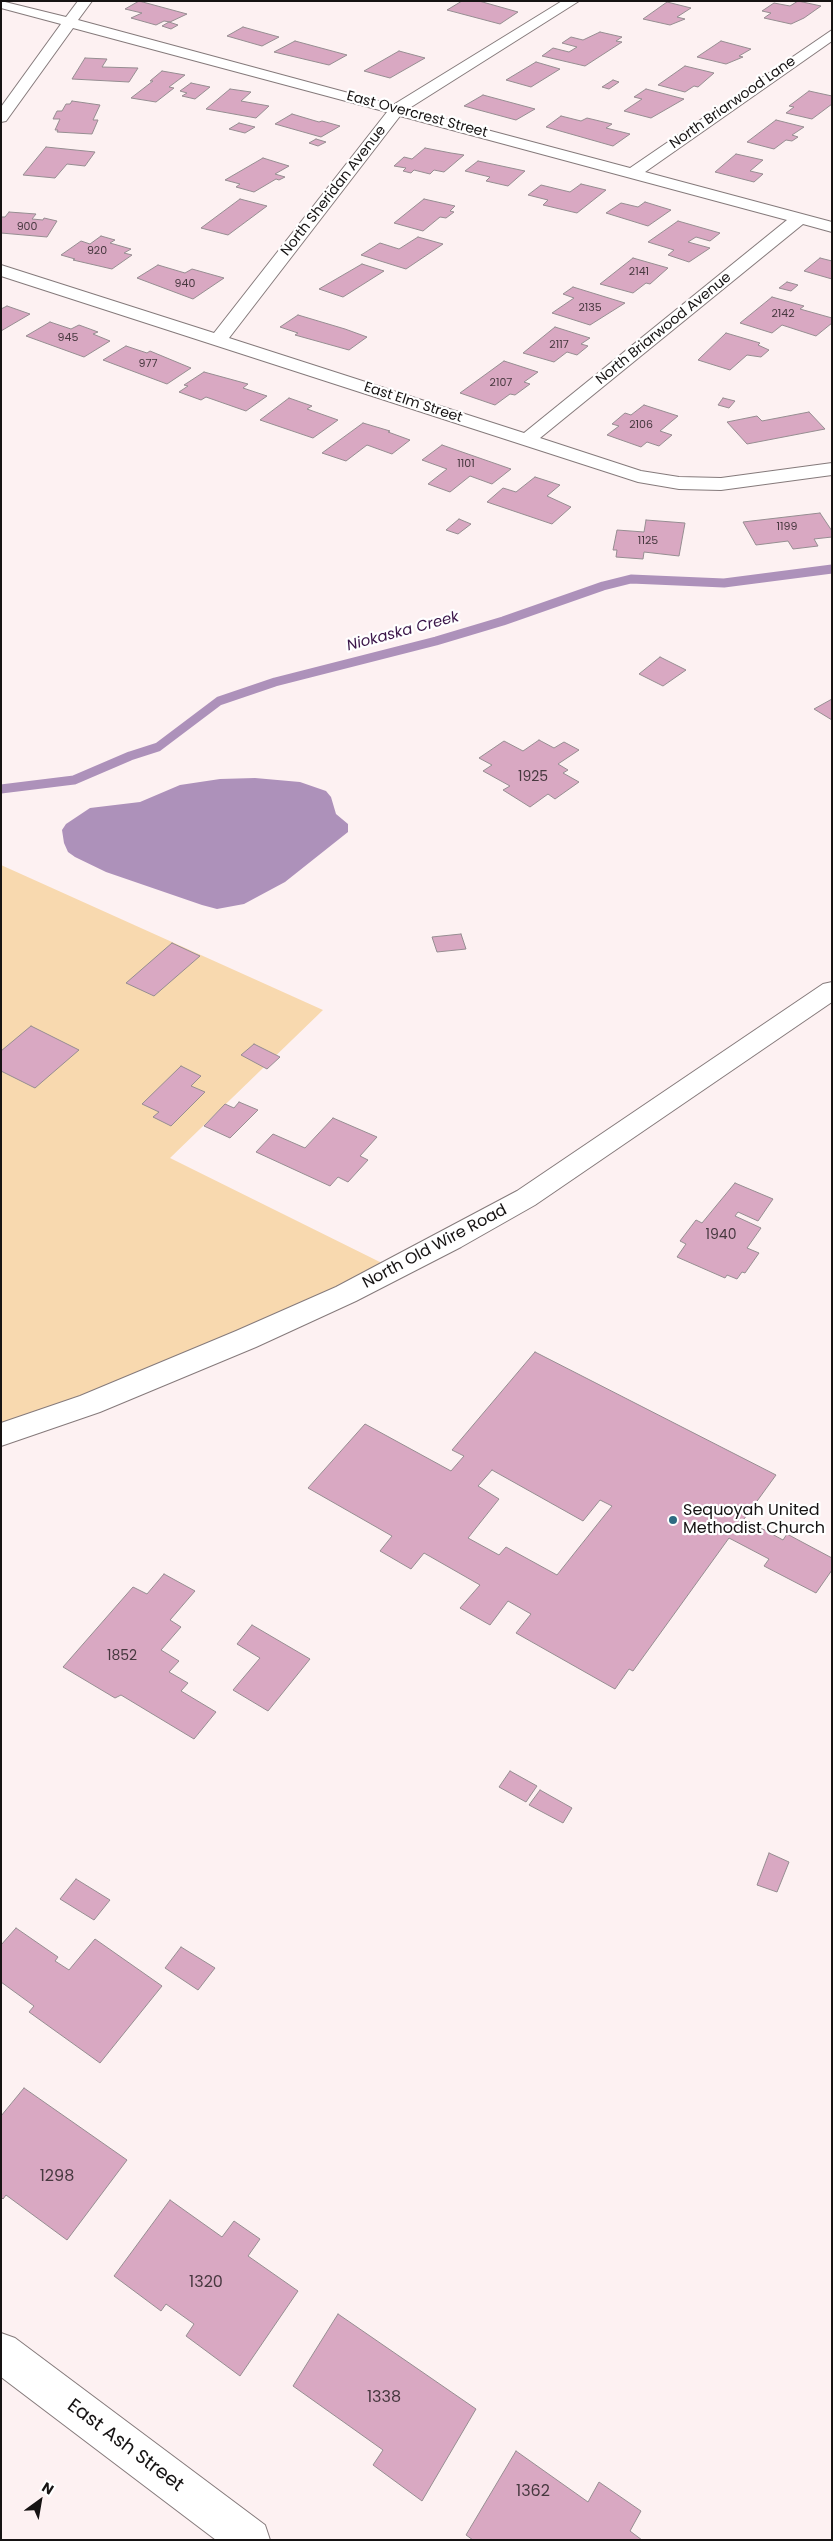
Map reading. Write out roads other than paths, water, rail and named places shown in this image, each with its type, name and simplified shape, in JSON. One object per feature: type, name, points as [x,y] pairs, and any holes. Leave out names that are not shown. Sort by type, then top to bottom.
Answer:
[{"type":"street","points":[[1,118],[85,1]]},
{"type":"street","name":"North Sheridan Avenue","points":[[217,341],[398,110],[568,2]]},
{"type":"street","name":"East Overcrest Street","points":[[1,4],[832,226]]},
{"type":"street","name":"North Briarwood Lane","points":[[634,172],[832,34]]},
{"type":"street","name":"North Briarwood Avenue","points":[[528,439],[800,218]]},
{"type":"street","name":"East Elm Street","points":[[1,270],[638,476],[679,482],[721,484],[832,469]]},
{"type":"street","name":"North Old Wire Road","points":[[1,1435],[90,1404],[246,1339],[346,1294],[450,1240],[526,1198],[832,990]]},
{"type":"street","name":"East Ash Street","points":[[1,2352],[250,2540]]},
{"type":"waterway","name":"Niokaska Creek","points":[[1,789],[74,780],[130,756],[158,747],[219,701],[275,682],[436,641],[503,621],[603,586],[631,579],[724,583],[832,569]]},
{"type":"place","name":"Sequoyah United Methodist Church","points":[[673,1520]]}]
